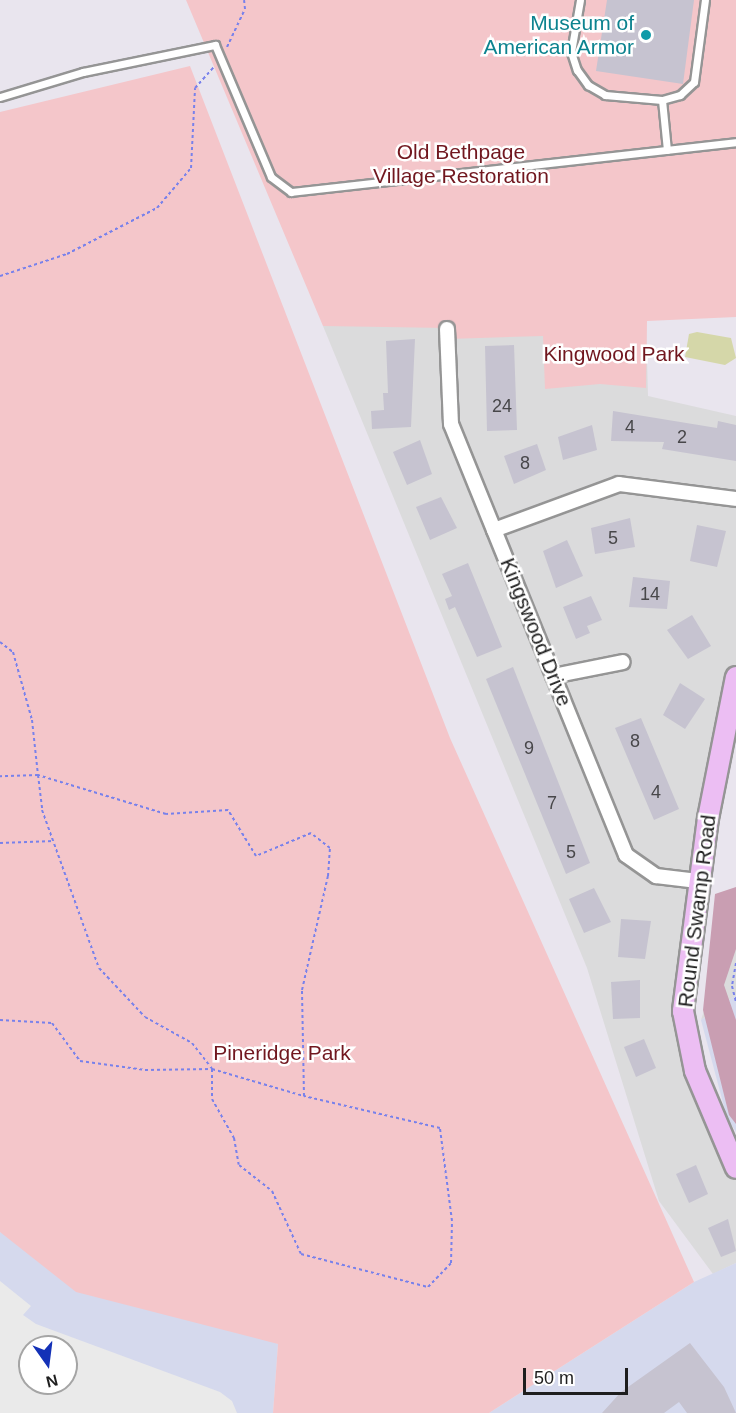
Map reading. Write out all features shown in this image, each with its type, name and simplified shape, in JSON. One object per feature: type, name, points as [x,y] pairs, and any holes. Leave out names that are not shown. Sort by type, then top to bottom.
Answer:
[{"type":"main road","name":"Round Swamp Road","points":[[736,676],[698,881],[684,980],[685,1031],[736,1168]]},
{"type":"main road","name":"Round Swamp Road","points":[[729,1147],[736,1158]]},
{"type":"street","name":"Kingswood Drive","points":[[447,328],[451,424],[626,855],[656,876],[698,881]]},
{"type":"street","points":[[494,530],[619,484],[736,498]]},
{"type":"street","points":[[554,676],[623,662]]},
{"type":"lane","points":[[580,0],[572,52],[588,85],[627,100],[662,100],[680,95],[694,82],[705,0]]},
{"type":"lane","points":[[0,97],[83,72],[215,45],[223,57],[272,177],[291,192],[736,142]]},
{"type":"lane","points":[[662,100],[667,150]]},
{"type":"path","points":[[0,276],[67,254],[157,208],[191,168],[195,88],[223,57],[245,9],[244,0]]},
{"type":"path","points":[[0,642],[13,652],[29,709],[42,810],[99,968],[145,1017],[192,1043],[212,1069],[212,1099],[234,1138],[239,1165],[272,1191],[301,1254],[428,1287],[451,1263],[452,1221],[440,1128],[304,1096],[212,1069],[145,1070],[80,1060],[52,1023],[0,1020]]},
{"type":"path","points":[[0,776],[38,775],[166,814],[228,810],[256,856],[311,833],[330,848],[328,876],[302,990],[304,1096]]},
{"type":"path","points":[[0,843],[54,841]]},
{"type":"path","points":[[736,963],[732,986],[736,1002]]},
{"type":"shaded area","points":[[646,321],[648,396],[736,416],[736,679],[683,1011],[736,1162],[736,1263],[713,1274],[659,1201],[587,968],[323,326]]},
{"type":"shaded area","points":[[697,332],[731,338],[736,358],[725,365],[685,357],[689,334]]},
{"type":"shaded area","points":[[736,887],[736,949],[724,985],[736,1020],[736,1124],[729,1115],[703,1010],[715,894]]},
{"type":"shaded area","points":[[736,902],[736,995],[701,1020],[730,930]]},
{"type":"shaded area","points":[[736,995],[736,1132],[727,1118],[701,1020]]},
{"type":"shaded area","points":[[0,1232],[278,1344],[273,1413],[0,1413]]},
{"type":"shaded area","points":[[736,1263],[736,1413],[489,1413],[694,1282]]},
{"type":"shaded area","points":[[0,1281],[31,1306],[23,1315],[36,1324],[66,1335],[18,1335],[18,1395],[78,1395],[78,1340],[220,1392],[232,1401],[237,1413],[0,1413]]},
{"type":"green space","name":"Old Bethpage Village Restoration","points":[[186,0],[736,0],[736,317],[647,321],[646,388],[600,384],[545,389],[543,336],[448,339],[447,328],[323,326]]},
{"type":"green space","name":"Pineridge Park","points":[[190,66],[450,738],[694,1282],[489,1413],[273,1413],[278,1344],[76,1292],[0,1232],[0,112]]},
{"type":"building","name":"Museum of American Armor","points":[[607,0],[694,0],[683,84],[596,71]]},
{"type":"building","points":[[415,339],[411,427],[372,429],[371,411],[384,410],[383,393],[388,393],[386,341]]},
{"type":"building","points":[[514,345],[517,430],[487,431],[485,346]]},
{"type":"building","points":[[613,411],[717,428],[718,421],[736,425],[736,461],[662,449],[664,442],[611,441]]},
{"type":"building","points":[[592,425],[597,450],[563,460],[558,437]]},
{"type":"building","points":[[420,440],[432,474],[407,485],[393,452]]},
{"type":"building","points":[[537,444],[546,470],[514,484],[504,456]]},
{"type":"building","points":[[441,497],[457,528],[430,540],[416,507]]},
{"type":"building","points":[[630,518],[635,547],[595,554],[591,528]]},
{"type":"building","points":[[697,525],[726,531],[717,567],[690,561]]},
{"type":"building","points":[[567,540],[583,576],[556,588],[543,551]]},
{"type":"building","points":[[468,563],[502,647],[477,657],[455,607],[449,610],[445,599],[452,596],[442,574]]},
{"type":"building","points":[[633,577],[670,581],[667,609],[629,607]]},
{"type":"building","points":[[591,596],[602,620],[587,626],[590,633],[576,639],[563,607]]},
{"type":"building","points":[[692,615],[711,646],[688,659],[667,630]]},
{"type":"building","points":[[513,667],[590,863],[566,874],[486,679]]},
{"type":"building","points":[[680,683],[705,699],[685,729],[663,715]]},
{"type":"building","points":[[641,718],[679,809],[654,820],[615,728]]},
{"type":"building","points":[[594,888],[611,922],[584,933],[569,899]]},
{"type":"building","points":[[621,919],[651,921],[645,959],[618,957]]},
{"type":"building","points":[[640,980],[640,1018],[613,1019],[611,982]]},
{"type":"building","points":[[644,1039],[656,1068],[636,1077],[624,1047]]},
{"type":"building","points":[[696,1165],[708,1194],[689,1203],[676,1174]]},
{"type":"building","points":[[728,1219],[736,1251],[721,1257],[708,1228]]},
{"type":"building","points":[[690,1343],[724,1387],[736,1413],[687,1413],[679,1402],[664,1413],[602,1413],[621,1392]]},
{"type":"place","name":"Museum of American Armor","points":[[646,35]]},
{"type":"park label","name":"Kingwood Park","points":[[614,354]]}]
